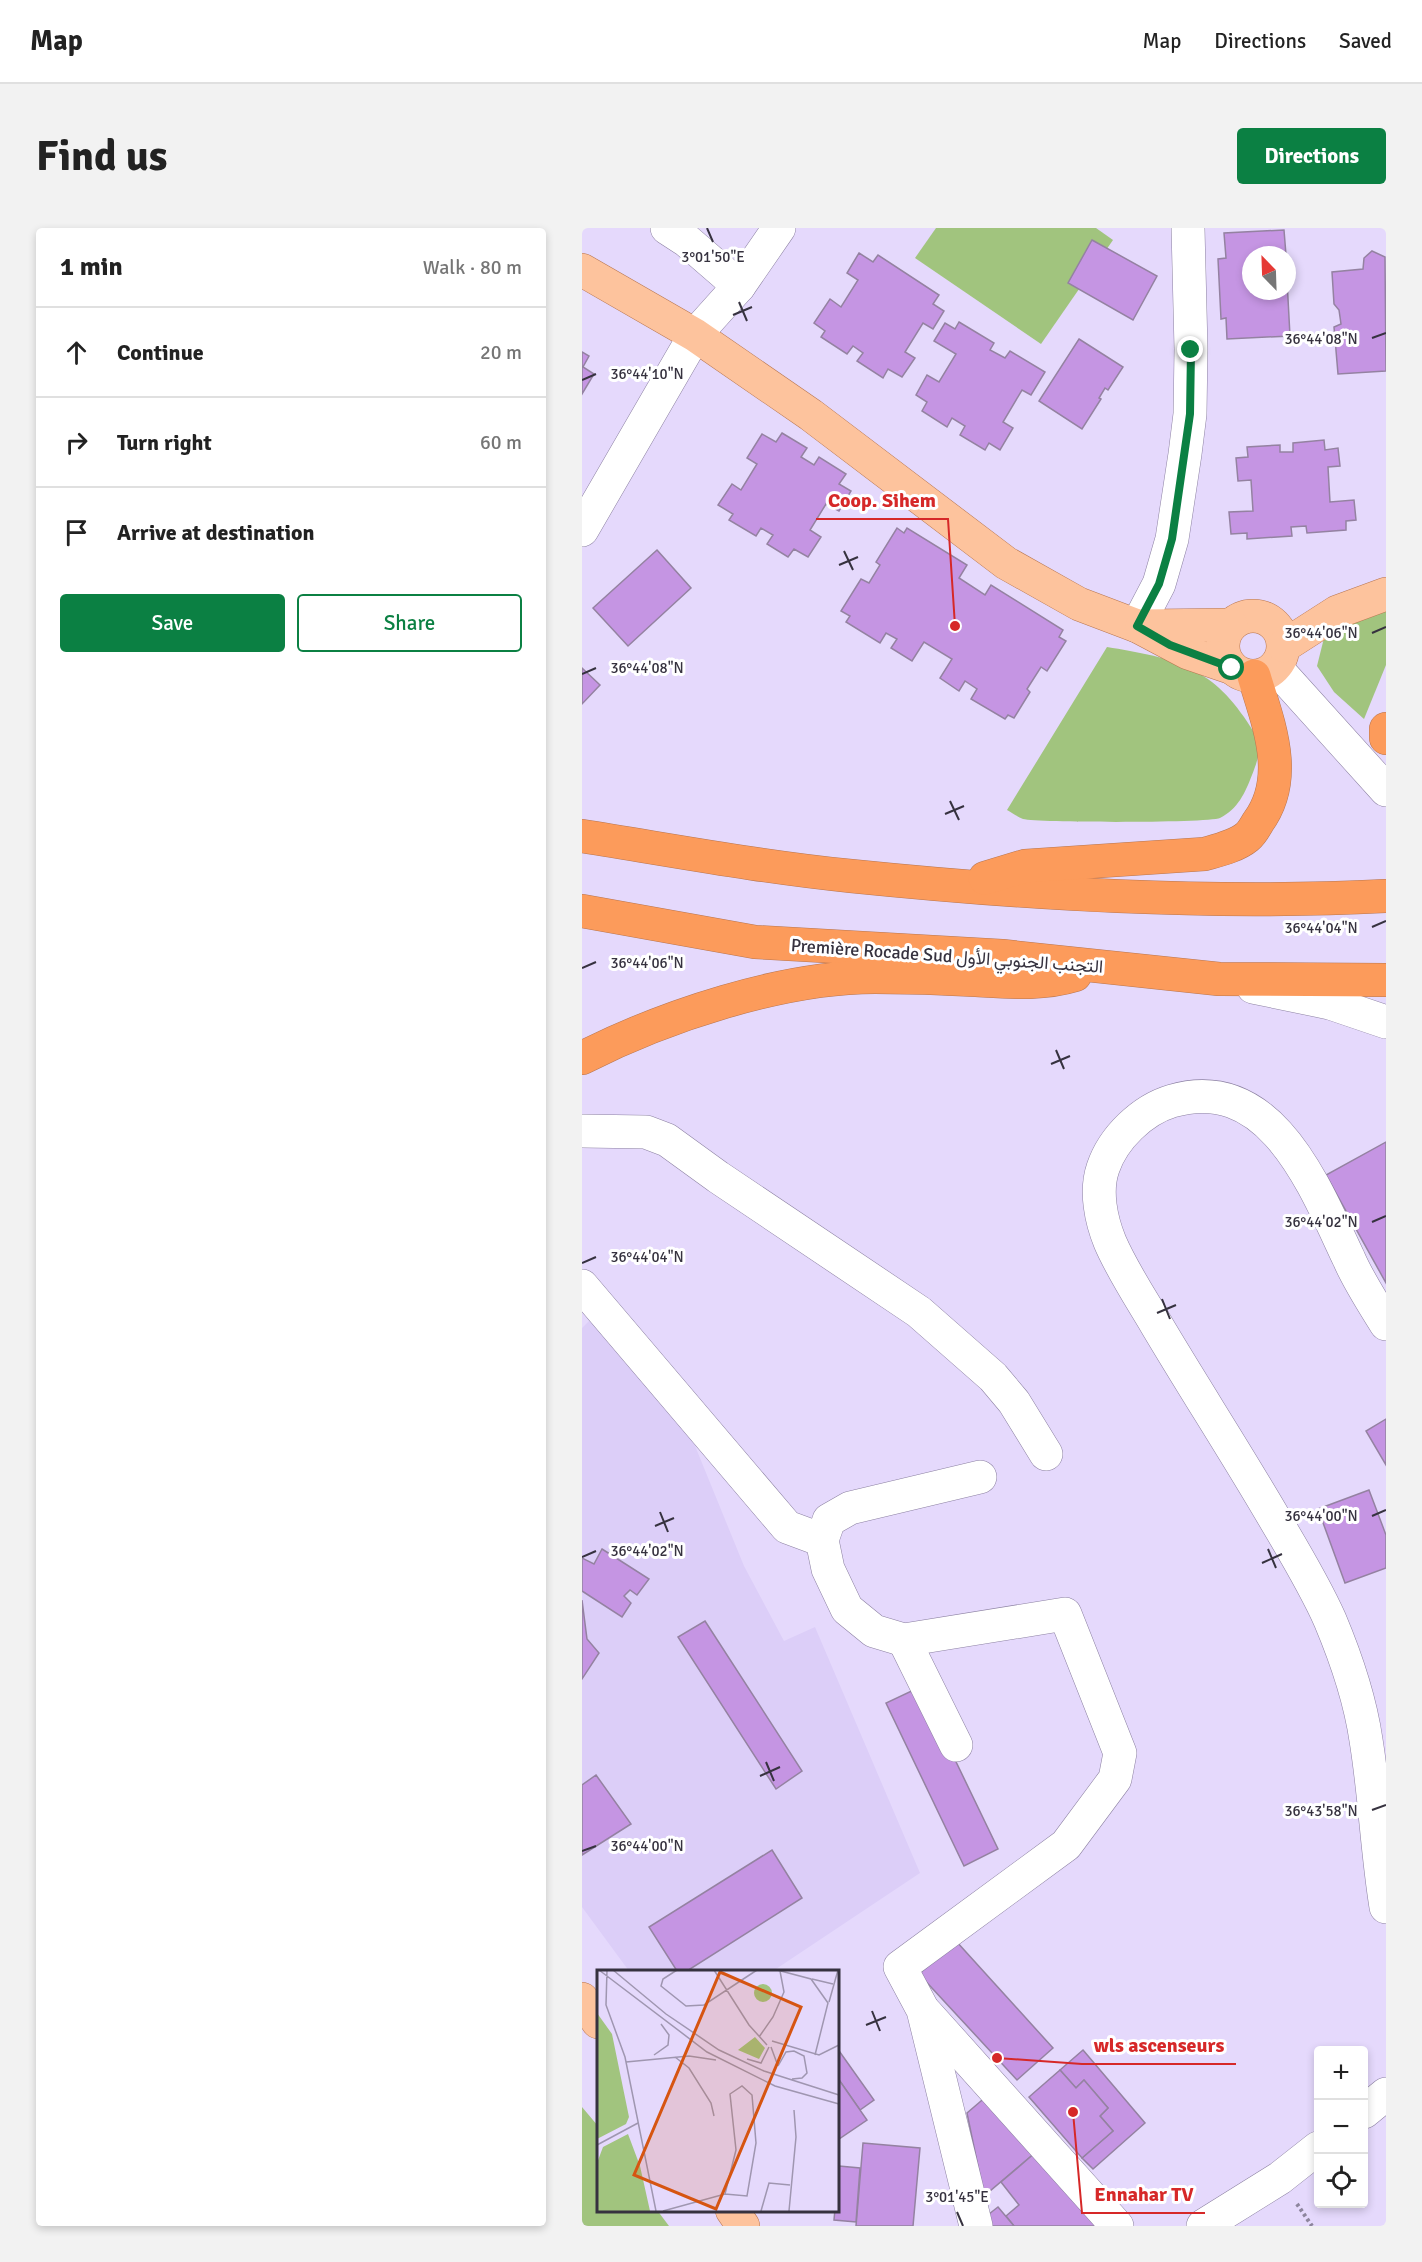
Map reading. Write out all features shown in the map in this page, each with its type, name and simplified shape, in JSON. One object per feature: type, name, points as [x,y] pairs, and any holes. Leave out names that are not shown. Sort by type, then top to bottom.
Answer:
[{"type":"highway","points":[[969,885],[999,872],[1025,866],[1205,854],[1226,848],[1248,837],[1266,812],[1275,783],[1276,756],[1261,664]]},
{"type":"highway","points":[[1386,729],[1386,738]]},
{"type":"highway","points":[[582,836],[851,876],[969,885],[1193,898],[1298,901],[1386,896]]},
{"type":"highway","name":"Première Rocade Sud التجنب الجنوبي الأول","points":[[582,911],[755,942],[1002,956],[1219,979],[1386,980]]},
{"type":"highway","points":[[582,1058],[618,1040],[709,1007],[833,977],[927,977],[1028,983],[1065,978],[1102,967]]},
{"type":"main road","points":[[582,270],[695,336],[811,414],[1006,563],[1079,604],[1137,626],[1170,645],[1261,664]]},
{"type":"main road","points":[[1337,612],[1245,617],[1231,626],[1223,642],[1226,661],[1261,664],[1337,612],[1386,594]]},
{"type":"main road","points":[[1261,664],[1277,628],[1262,617]]},
{"type":"main road","points":[[1137,626],[1231,626]]},
{"type":"main road","points":[[582,1999],[597,2021]]},
{"type":"main road","points":[[733,2211],[743,2226]]},
{"type":"street","points":[[667,228],[687,241],[739,286]]},
{"type":"street","points":[[582,530],[695,336],[739,286],[779,228]]},
{"type":"street","points":[[1137,626],[1159,584],[1172,539],[1185,454],[1190,414],[1191,350],[1188,228]]},
{"type":"street","points":[[1261,664],[1386,790]]},
{"type":"street","points":[[1219,979],[1330,1003],[1386,1022]]},
{"type":"street","points":[[1386,1324],[1284,1139],[1256,1113],[1240,1103],[1221,1098],[1191,1096],[1169,1102],[1148,1112],[1127,1129],[1114,1147],[1102,1169],[1099,1189],[1101,1214],[1110,1241],[1172,1350],[1243,1465],[1319,1596],[1346,1663],[1366,1737],[1386,1907]]},
{"type":"street","points":[[582,1131],[646,1132],[667,1140],[737,1190],[919,1312],[993,1377],[1014,1402],[1046,1454]]},
{"type":"street","points":[[582,1286],[787,1527],[822,1540]]},
{"type":"street","points":[[976,2226],[923,2010],[900,1966],[1066,1845],[1114,1779],[1120,1753],[1065,1614],[904,1640],[874,1631],[847,1609],[828,1569],[822,1540],[829,1520],[850,1508],[980,1477]]},
{"type":"street","points":[[904,1640],[956,1745]]},
{"type":"street","points":[[923,2010],[1117,2226]]},
{"type":"street","points":[[1203,2226],[1280,2178],[1314,2151]]},
{"type":"shaded area","points":[[591,1319],[691,1436],[744,1566],[784,1641],[815,1627],[920,1873],[774,1970],[628,1970],[582,1907],[582,1328]]},
{"type":"green space","points":[[936,228],[1096,228],[1113,240],[1041,344],[915,258]]},
{"type":"green space","points":[[1386,606],[1386,665],[1364,719],[1334,692],[1317,666],[1324,638]]},
{"type":"green space","points":[[1107,647],[1167,660],[1201,674],[1230,699],[1244,717],[1257,739],[1259,751],[1244,794],[1232,810],[1220,818],[1209,820],[1124,822],[1023,819],[1007,810]]},
{"type":"green space","points":[[582,2107],[597,2125],[597,2211],[658,2211],[669,2226],[582,2226]]},
{"type":"building","points":[[1284,230],[1285,246],[1242,246],[1242,300],[1288,300],[1290,336],[1227,339],[1226,318],[1221,319],[1218,259],[1226,258],[1224,233]]},
{"type":"building","points":[[1092,240],[1157,276],[1133,320],[1068,283]]},
{"type":"building","points":[[1372,251],[1385,257],[1386,371],[1338,374],[1334,327],[1341,324],[1339,310],[1334,304],[1332,272],[1363,269],[1364,258]]},
{"type":"building","points":[[859,253],[873,262],[878,255],[939,295],[933,304],[944,311],[933,329],[923,323],[905,352],[915,358],[902,377],[888,369],[883,378],[857,361],[863,353],[853,346],[847,354],[821,337],[825,331],[814,323],[830,299],[841,307],[858,280],[847,273]]},
{"type":"building","points":[[959,322],[994,343],[990,350],[1005,358],[1010,351],[1045,372],[1031,395],[1022,390],[1003,422],[1013,428],[1000,450],[989,443],[985,450],[960,435],[965,426],[952,418],[947,427],[922,411],[927,402],[916,395],[927,375],[939,382],[956,354],[934,341],[945,323],[955,329]]},
{"type":"building","points":[[1079,339],[1123,367],[1108,390],[1105,388],[1099,398],[1101,399],[1082,429],[1039,401]]},
{"type":"building","points":[[582,352],[589,356],[583,367],[594,374],[582,394]]},
{"type":"building","points":[[782,433],[807,448],[801,457],[814,465],[819,457],[846,474],[839,484],[851,491],[839,511],[826,504],[810,530],[821,537],[808,557],[794,549],[788,557],[767,544],[773,535],[761,528],[756,536],[729,520],[733,514],[718,505],[732,484],[741,490],[757,464],[747,458],[762,434],[776,442]]},
{"type":"building","points":[[1324,440],[1325,450],[1338,448],[1340,466],[1328,467],[1330,502],[1354,500],[1356,520],[1346,521],[1346,530],[1307,533],[1306,526],[1291,527],[1292,536],[1247,539],[1247,533],[1231,534],[1229,512],[1253,511],[1251,480],[1238,481],[1236,458],[1248,457],[1247,447],[1280,445],[1280,452],[1293,452],[1293,443]]},
{"type":"building","points":[[897,528],[904,533],[907,528],[967,565],[959,578],[985,595],[991,585],[1063,630],[1059,637],[1066,641],[1047,671],[1041,667],[1027,689],[1030,692],[1014,718],[1008,715],[1005,719],[971,699],[977,689],[965,681],[959,691],[940,678],[952,659],[924,642],[912,661],[891,648],[897,639],[886,633],[880,643],[846,622],[850,616],[841,611],[861,579],[869,583],[880,565],[876,562]]},
{"type":"building","points":[[657,550],[691,588],[628,646],[593,608]]},
{"type":"building","points":[[582,668],[600,685],[582,704]]},
{"type":"building","points":[[1386,1142],[1386,1283],[1326,1175]]},
{"type":"building","points":[[1386,1419],[1386,1465],[1366,1431]]},
{"type":"building","points":[[1369,1490],[1386,1535],[1386,1568],[1345,1583],[1318,1509]]},
{"type":"building","points":[[602,1549],[649,1579],[637,1595],[630,1590],[624,1596],[631,1603],[622,1617],[582,1591],[582,1558],[594,1564]]},
{"type":"building","points":[[582,1600],[587,1639],[599,1653],[582,1679]]},
{"type":"building","points":[[705,1621],[802,1771],[776,1789],[678,1637]]},
{"type":"building","points":[[920,1687],[998,1849],[964,1866],[886,1703]]},
{"type":"building","points":[[596,1775],[631,1824],[582,1855],[582,1785]]},
{"type":"building","points":[[772,1850],[802,1898],[689,1970],[676,1970],[649,1927]]},
{"type":"building","points":[[956,1941],[1053,2048],[1017,2080],[919,1974]]},
{"type":"building","points":[[838,2049],[874,2100],[860,2110],[838,2078]]},
{"type":"building","points":[[1083,2050],[1145,2123],[1093,2169],[1082,2158],[1113,2131],[1100,2116],[1108,2108],[1084,2080],[1076,2088],[1060,2070]]},
{"type":"building","points":[[1060,2070],[1076,2088],[1084,2080],[1108,2108],[1100,2116],[1113,2131],[1082,2158],[1029,2097]]},
{"type":"building","points":[[838,2078],[867,2120],[838,2138]]},
{"type":"building","points":[[988,2095],[1036,2152],[984,2196],[967,2113]]},
{"type":"building","points":[[863,2143],[920,2148],[913,2226],[856,2226]]},
{"type":"building","points":[[1036,2152],[1101,2226],[1014,2226],[1006,2216],[1019,2205],[1001,2182]]},
{"type":"building","points":[[839,2166],[860,2168],[856,2222],[834,2220],[835,2211],[838,2211]]},
{"type":"building","points":[[998,2207],[1014,2226],[990,2226],[989,2214]]},
{"type":"place","name":"Coop. Sihem","points":[[955,626]]},
{"type":"place","name":"wls ascenseurs","points":[[997,2058]]},
{"type":"place","name":"Ennahar TV","points":[[1073,2112]]},
{"type":"route","points":[[1191,350],[1190,414],[1172,539],[1159,584],[1137,626],[1188,653],[1232,668]]}]
